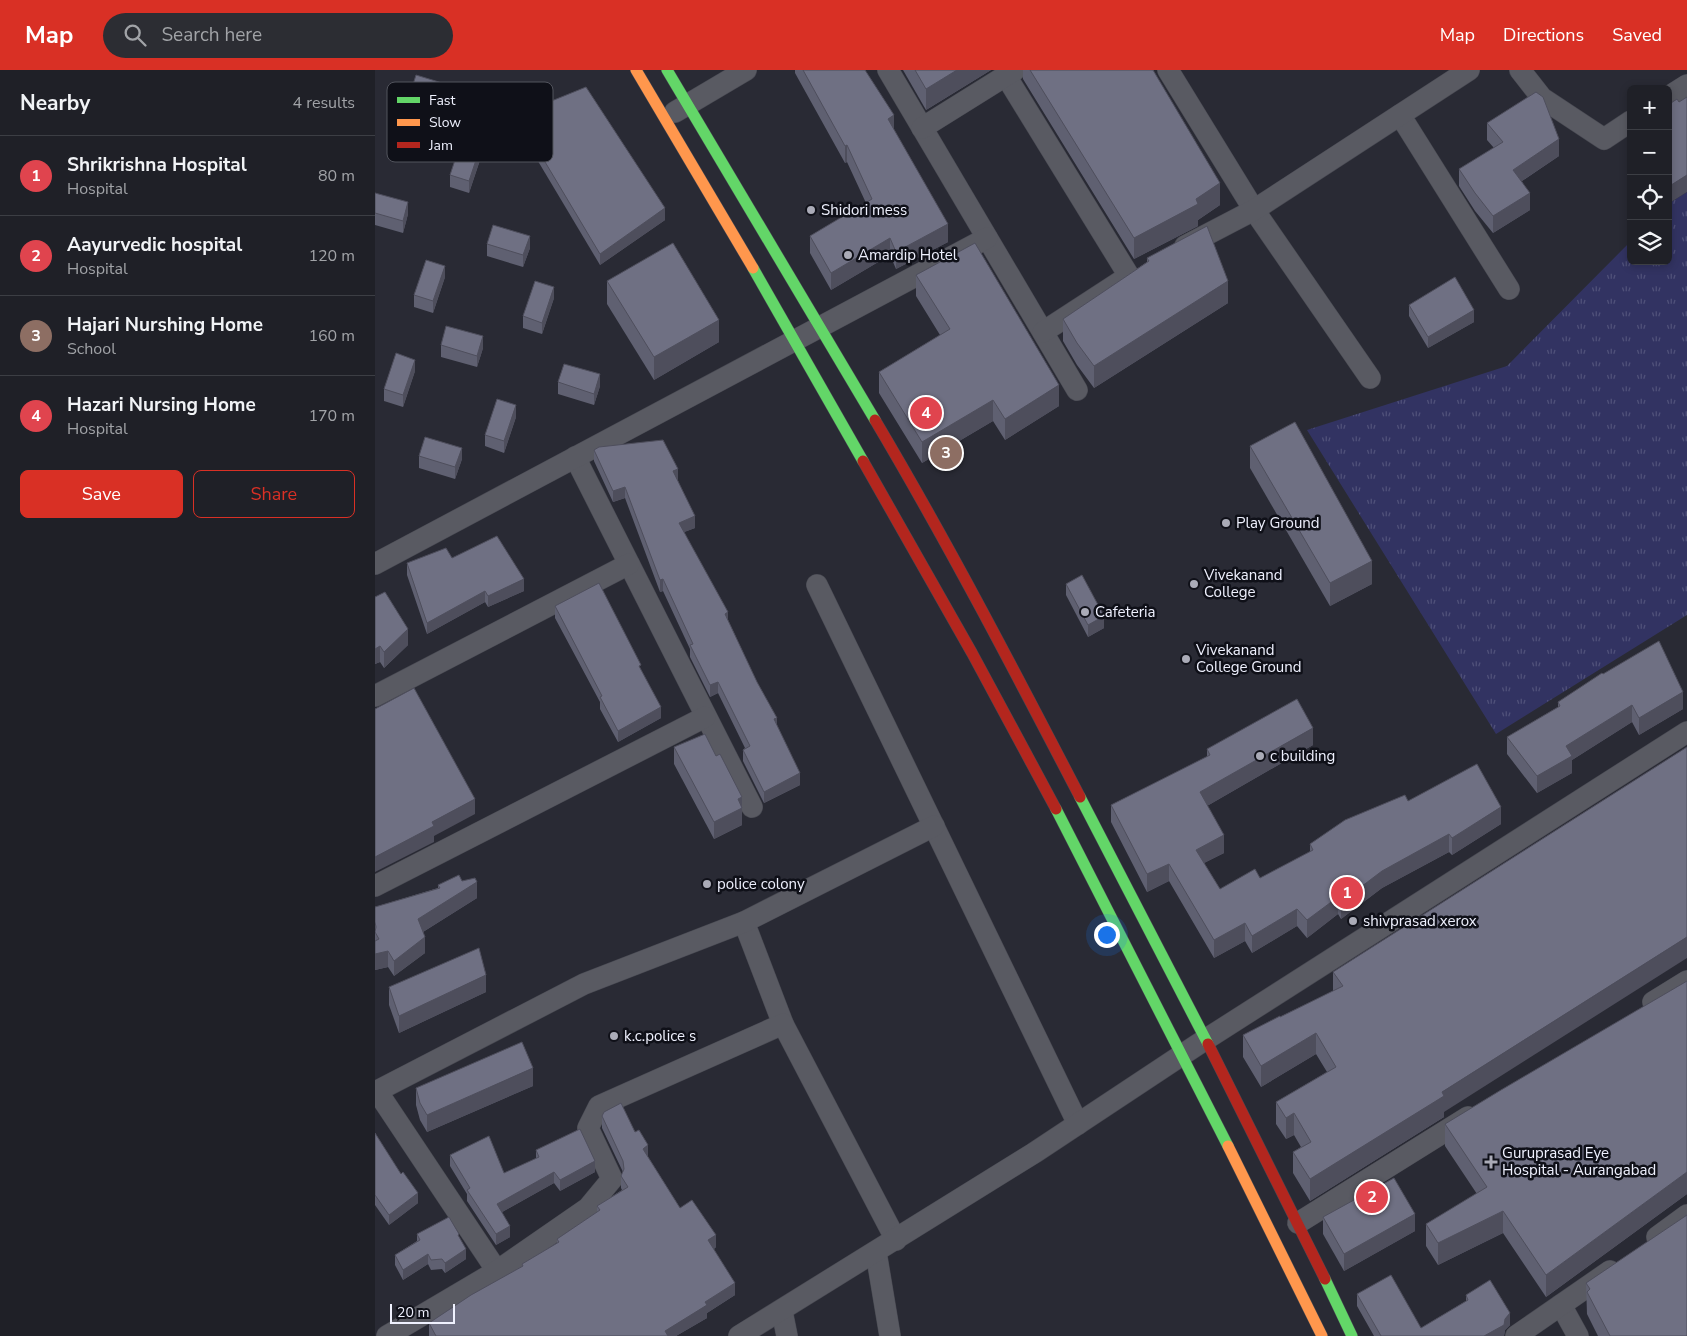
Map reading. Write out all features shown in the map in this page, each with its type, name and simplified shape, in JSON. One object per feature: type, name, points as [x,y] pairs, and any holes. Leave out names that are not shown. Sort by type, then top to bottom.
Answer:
[{"type":"street","points":[[636,70],[795,339],[973,655],[1105,903],[1322,1336]]},
{"type":"street","points":[[667,70],[932,518],[1206,1039],[1352,1336]]},
{"type":"street","points":[[665,118],[746,70]]},
{"type":"street","points":[[888,70],[1077,390]]},
{"type":"street","points":[[1168,70],[1255,210],[1370,378]]},
{"type":"street","points":[[1171,254],[1255,210],[1469,70]]},
{"type":"street","points":[[1520,70],[1542,98],[1604,139],[1627,124]]},
{"type":"street","points":[[922,128],[1010,73],[1137,271],[1043,332]]},
{"type":"street","points":[[1672,94],[1687,85]]},
{"type":"street","points":[[1400,115],[1509,289]]},
{"type":"street","points":[[375,564],[987,238]]},
{"type":"street","points":[[575,457],[752,807]]},
{"type":"street","points":[[375,696],[629,564]]},
{"type":"street","points":[[817,585],[1078,1124]]},
{"type":"street","points":[[375,886],[705,717]]},
{"type":"street","points":[[739,1336],[896,1240],[1078,1124],[1206,1039],[1687,732]]},
{"type":"street","points":[[497,1271],[377,1091],[584,984],[744,922],[934,826]]},
{"type":"street","points":[[744,922],[783,1024],[896,1240]]},
{"type":"street","points":[[1636,1013],[1687,981]]},
{"type":"street","points":[[387,1336],[497,1271],[588,1208],[612,1179],[588,1128],[599,1106],[783,1024]]},
{"type":"street","points":[[1298,1223],[1484,1107]]},
{"type":"street","points":[[1516,1336],[1687,1215]]},
{"type":"street","points":[[876,1252],[890,1336]]},
{"type":"street","points":[[1561,1305],[1578,1336]]},
{"type":"street","points":[[782,1311],[787,1336]]},
{"type":"green space","points":[[1687,192],[1687,615],[1496,734],[1307,430],[1507,366],[1627,245],[1627,265],[1672,265],[1672,201]]},
{"type":"building","points":[[803,70],[865,70],[894,115],[888,119],[948,224],[896,252],[890,238],[831,273],[810,236],[872,199],[847,145],[845,146]]},
{"type":"building","points":[[915,70],[957,70],[926,89]]},
{"type":"building","points":[[1030,70],[1153,70],[1220,183],[1196,199],[1198,204],[1134,238]]},
{"type":"building","points":[[416,75],[439,82],[414,82]]},
{"type":"building","points":[[586,87],[665,208],[600,254],[545,162],[553,162],[553,100]]},
{"type":"building","points":[[1536,92],[1543,97],[1559,139],[1513,170],[1530,193],[1493,216],[1459,169],[1503,142],[1487,123]]},
{"type":"building","points":[[1687,97],[1687,175],[1672,184],[1672,102],[1677,99],[1679,102]]},
{"type":"building","points":[[454,162],[475,162],[469,181],[450,175]]},
{"type":"building","points":[[375,193],[408,202],[403,221],[375,213]]},
{"type":"building","points":[[493,225],[530,236],[523,255],[487,244]]},
{"type":"building","points":[[1207,226],[1228,281],[1094,366],[1077,343],[1063,319],[1149,261],[1147,258]]},
{"type":"building","points":[[673,243],[719,320],[654,357],[607,281]]},
{"type":"building","points":[[975,243],[1059,385],[1005,419],[993,400],[922,442],[879,372],[950,329],[916,275]]},
{"type":"building","points":[[426,260],[445,266],[433,301],[414,295]]},
{"type":"building","points":[[1455,277],[1474,310],[1428,337],[1409,305]]},
{"type":"building","points":[[535,281],[554,287],[542,323],[523,316]]},
{"type":"building","points":[[446,326],[483,336],[477,356],[441,345]]},
{"type":"building","points":[[396,353],[415,360],[403,395],[384,389]]},
{"type":"building","points":[[564,364],[600,374],[594,394],[558,382]]},
{"type":"building","points":[[497,399],[516,405],[504,441],[485,435]]},
{"type":"building","points":[[1295,422],[1372,561],[1330,583],[1250,446]]},
{"type":"building","points":[[425,437],[462,448],[455,467],[419,456]]},
{"type":"building","points":[[663,440],[678,469],[673,471],[695,516],[679,523],[728,612],[725,614],[757,682],[777,718],[774,719],[800,773],[764,792],[743,750],[750,746],[718,682],[710,685],[690,645],[693,644],[663,579],[660,580],[625,487],[613,491],[594,450],[599,447]]},
{"type":"building","points":[[497,536],[524,579],[488,596],[485,591],[427,623],[407,563],[446,548],[452,558]]},
{"type":"building","points":[[1082,575],[1104,616],[1088,625],[1066,584]]},
{"type":"building","points":[[599,583],[661,707],[618,731],[555,606]]},
{"type":"building","points":[[385,592],[408,629],[384,652],[380,646],[375,649],[375,597]]},
{"type":"building","points":[[1659,641],[1683,692],[1639,718],[1632,705],[1566,746],[1572,756],[1537,776],[1507,737],[1560,706],[1558,702],[1602,673]]},
{"type":"building","points":[[414,688],[475,799],[432,822],[434,826],[375,857],[375,709]]},
{"type":"building","points":[[1297,699],[1313,728],[1200,792],[1224,835],[1196,850],[1220,889],[1255,869],[1260,878],[1313,850],[1310,844],[1345,820],[1405,795],[1408,801],[1477,764],[1501,807],[1452,838],[1449,834],[1382,871],[1341,902],[1338,897],[1307,920],[1297,909],[1252,936],[1245,923],[1214,940],[1169,864],[1147,874],[1111,805],[1210,755],[1207,749]]},
{"type":"building","points":[[705,734],[716,756],[720,754],[742,797],[738,799],[742,808],[714,822],[674,747]]},
{"type":"building","points":[[1687,747],[1687,937],[1442,1092],[1444,1096],[1310,1179],[1293,1152],[1311,1142],[1294,1113],[1286,1118],[1276,1102],[1336,1067],[1316,1033],[1261,1066],[1243,1035],[1343,986],[1333,972]]},
{"type":"building","points":[[459,875],[462,881],[475,878],[477,882],[418,919],[425,937],[394,961],[388,951],[375,954],[375,941],[379,939],[375,932],[375,907],[440,888],[438,885]]},
{"type":"building","points":[[479,948],[486,975],[399,1016],[389,987]]},
{"type":"building","points":[[1687,981],[1687,1172],[1546,1275],[1503,1211],[1438,1243],[1426,1224],[1487,1187],[1445,1124]]},
{"type":"building","points":[[522,1042],[533,1068],[427,1115],[420,1103],[416,1088]]},
{"type":"building","points":[[621,1103],[635,1132],[639,1130],[648,1145],[643,1149],[680,1208],[692,1200],[716,1235],[708,1240],[735,1283],[705,1302],[707,1305],[665,1331],[668,1336],[436,1336],[429,1323],[471,1295],[523,1266],[522,1264],[559,1242],[557,1239],[600,1210],[597,1206],[628,1187],[621,1176],[624,1169],[623,1161],[602,1116],[604,1112]]},
{"type":"building","points":[[580,1129],[595,1161],[560,1180],[554,1172],[497,1204],[510,1226],[496,1234],[467,1190],[470,1188],[450,1155],[489,1136],[504,1173],[539,1157],[536,1150]]},
{"type":"building","points":[[375,1133],[401,1174],[403,1172],[418,1193],[389,1215],[375,1195]]},
{"type":"building","points":[[1394,1178],[1415,1214],[1344,1254],[1323,1217]]},
{"type":"building","points":[[1687,1215],[1687,1336],[1610,1336],[1587,1292],[1590,1289],[1586,1283]]},
{"type":"building","points":[[449,1217],[466,1249],[445,1263],[442,1259],[431,1260],[428,1254],[403,1270],[395,1255],[420,1240],[417,1234]]},
{"type":"building","points":[[1391,1275],[1421,1328],[1468,1300],[1466,1295],[1490,1280],[1510,1313],[1505,1319],[1504,1325],[1484,1336],[1381,1336],[1357,1294]]},
{"type":"traffic: fast","points":[[667,70],[875,420]]},
{"type":"traffic: fast","points":[[753,268],[863,461]]},
{"type":"traffic: fast","points":[[1080,797],[1208,1044]]},
{"type":"traffic: fast","points":[[1056,809],[1228,1146]]},
{"type":"traffic: fast","points":[[1325,1279],[1352,1336]]},
{"type":"traffic: slow","points":[[636,70],[753,268]]},
{"type":"traffic: slow","points":[[1228,1146],[1322,1336]]},
{"type":"traffic: jam","points":[[875,420],[955,560],[1080,797]]},
{"type":"traffic: jam","points":[[863,461],[972,653],[1056,809]]},
{"type":"traffic: jam","points":[[1208,1044],[1325,1279]]},
{"type":"place","name":"Shidori mess","points":[[811,210]]},
{"type":"place","name":"Amardip Hotel","points":[[848,255]]},
{"type":"place","name":"Hazari Nursing Home","points":[[926,413]]},
{"type":"place","name":"Hajari Nurshing Home","points":[[946,453]]},
{"type":"place","name":"Play Ground","points":[[1226,523]]},
{"type":"place","name":"Vivekanand College","points":[[1194,584]]},
{"type":"place","name":"Cafeteria","points":[[1085,612]]},
{"type":"place","name":"Vivekanand College Ground","points":[[1186,659]]},
{"type":"place","name":"c building","points":[[1260,756]]},
{"type":"place","name":"police colony","points":[[707,884]]},
{"type":"place","name":"Shrikrishna Hospital","points":[[1347,893]]},
{"type":"place","name":"shivprasad xerox","points":[[1353,921]]},
{"type":"place","name":"k.c.police s","points":[[614,1036]]},
{"type":"place","name":"Guruprasad Eye Hospital - Aurangabad","points":[[1491,1162]]},
{"type":"place","name":"Aayurvedic hospital","points":[[1372,1197]]}]
